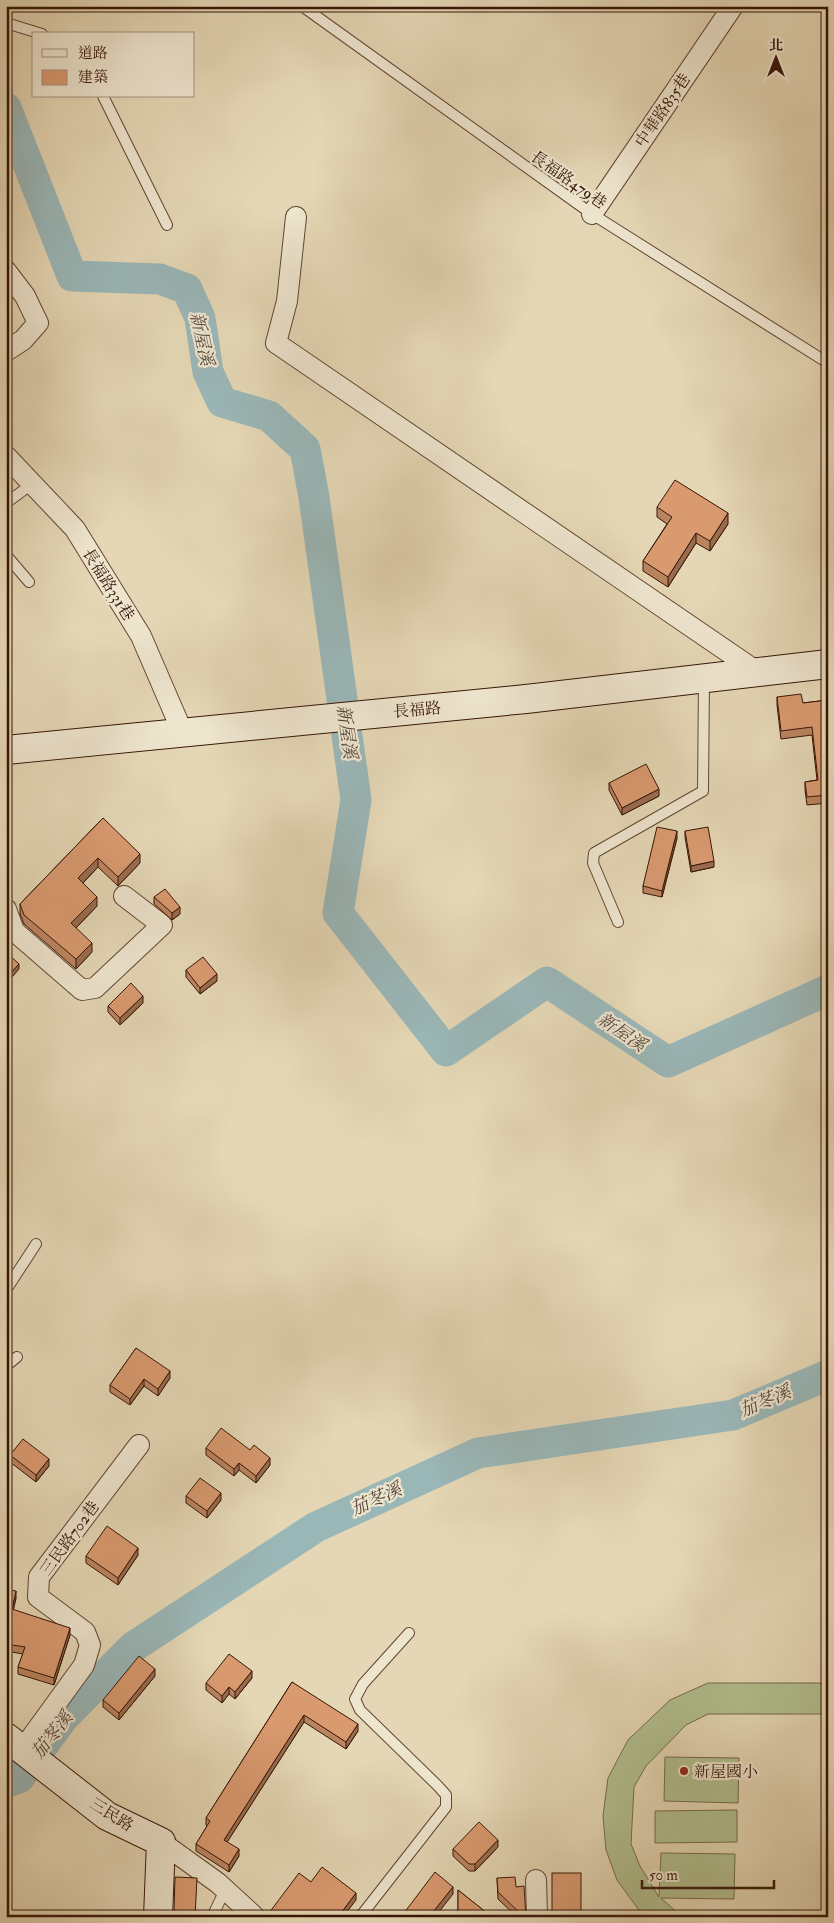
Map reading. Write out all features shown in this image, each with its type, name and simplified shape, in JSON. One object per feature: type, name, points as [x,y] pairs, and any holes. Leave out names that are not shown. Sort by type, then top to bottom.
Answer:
[{"type":"street","name":"中華路835巷","points":[[592,214],[733,6]]},
{"type":"street","points":[[296,217],[287,301],[276,343],[756,671]]},
{"type":"street","points":[[6,271],[25,296],[38,323],[23,340],[6,350]]},
{"type":"street","name":"長福路331巷","points":[[6,456],[75,529],[141,636],[182,731]]},
{"type":"street","name":"長福路","points":[[6,750],[182,731],[526,699],[828,664]]},
{"type":"street","points":[[6,909],[14,931],[82,990],[95,988],[162,925],[124,896]]},
{"type":"street","name":"三民路702巷","points":[[24,1750],[84,1665],[90,1645],[86,1632],[38,1597],[39,1577],[139,1445]]},
{"type":"street","name":"三民路","points":[[24,1750],[108,1816],[160,1842]]},
{"type":"street","points":[[160,1842],[225,1890],[255,1917]]},
{"type":"street","points":[[158,1917],[160,1842]]},
{"type":"street","points":[[536,1880],[537,1917]]},
{"type":"lane","name":"長福路479巷","points":[[302,6],[592,214],[828,363]]},
{"type":"lane","points":[[6,23],[35,32]]},
{"type":"lane","points":[[104,98],[167,225]]},
{"type":"lane","points":[[6,503],[32,484]]},
{"type":"lane","points":[[6,554],[29,582]]},
{"type":"lane","points":[[618,922],[593,863],[594,853],[703,791],[704,678]]},
{"type":"lane","points":[[6,1290],[36,1244]]},
{"type":"lane","points":[[6,1366],[17,1357]]},
{"type":"lane","points":[[360,1917],[446,1807],[446,1795],[360,1710],[355,1699],[363,1684],[409,1633]]},
{"type":"lane","points":[[212,1917],[225,1890]]},
{"type":"green space","points":[[708,1683],[828,1683],[828,1714],[708,1714],[686,1725],[646,1766],[634,1787],[631,1844],[640,1866],[659,1897],[661,1853],[735,1854],[734,1899],[661,1898],[682,1917],[644,1917],[617,1880],[606,1850],[603,1816],[608,1778],[628,1740],[670,1700]]},
{"type":"green space","points":[[665,1757],[739,1758],[738,1803],[664,1801]]},
{"type":"green space","points":[[737,1810],[737,1842],[655,1843],[655,1811]]},
{"type":"building","points":[[675,480],[728,513],[710,541],[696,533],[668,577],[643,561],[672,517],[657,507]]},
{"type":"building","points":[[801,694],[803,703],[828,700],[828,795],[807,797],[805,782],[818,780],[812,727],[781,731],[777,697]]},
{"type":"building","points":[[646,764],[659,789],[622,808],[609,783]]},
{"type":"building","points":[[103,818],[140,854],[118,877],[98,858],[78,878],[97,897],[71,923],[92,943],[76,959],[24,915],[20,904]]},
{"type":"building","points":[[657,827],[677,831],[662,891],[643,886]]},
{"type":"building","points":[[708,827],[714,861],[691,866],[685,831]]},
{"type":"building","points":[[165,889],[180,907],[172,913],[154,897]]},
{"type":"building","points":[[6,952],[19,964],[7,977],[6,976]]},
{"type":"building","points":[[203,957],[217,974],[200,988],[186,970]]},
{"type":"building","points":[[131,983],[143,996],[120,1018],[108,1006]]},
{"type":"building","points":[[136,1348],[170,1371],[158,1389],[144,1379],[130,1399],[110,1385]]},
{"type":"building","points":[[221,1428],[250,1450],[254,1445],[270,1458],[256,1476],[239,1463],[234,1469],[206,1448]]},
{"type":"building","points":[[23,1439],[49,1459],[36,1475],[10,1455]]},
{"type":"building","points":[[200,1478],[221,1493],[207,1511],[186,1496]]},
{"type":"building","points":[[828,1504],[828,1515],[824,1514]]},
{"type":"building","points":[[107,1526],[138,1548],[118,1578],[86,1556]]},
{"type":"building","points":[[6,1589],[16,1591],[12,1609],[70,1628],[54,1678],[18,1667],[25,1647],[6,1644]]},
{"type":"building","points":[[229,1654],[252,1671],[235,1692],[229,1687],[222,1696],[206,1683]]},
{"type":"building","points":[[139,1656],[155,1669],[119,1713],[103,1700]]},
{"type":"building","points":[[292,1682],[358,1724],[346,1742],[304,1715],[224,1840],[239,1849],[229,1865],[196,1844],[210,1821],[206,1818]]},
{"type":"building","points":[[479,1822],[498,1840],[475,1864],[469,1864],[453,1849]]},
{"type":"building","points":[[322,1867],[356,1893],[338,1917],[266,1917],[299,1873],[311,1882]]},
{"type":"building","points":[[435,1872],[453,1887],[429,1917],[401,1917]]},
{"type":"building","points":[[552,1873],[581,1873],[581,1917],[552,1917]]},
{"type":"building","points":[[175,1877],[197,1878],[195,1917],[172,1917],[174,1911]]},
{"type":"building","points":[[515,1877],[516,1887],[524,1886],[526,1917],[498,1892],[497,1878]]},
{"type":"building","points":[[458,1890],[492,1917],[472,1917],[472,1914],[458,1915]]},
{"type":"building","points":[[226,1912],[232,1917],[222,1917]]},
{"type":"waterway","name":"新屋溪","points":[[6,108],[72,276],[160,279],[187,289],[200,318],[208,372],[222,402],[269,416],[305,449],[314,497],[356,800],[338,913],[446,1051],[547,982],[668,1062],[828,990]]},
{"type":"waterway","name":"茄苳溪","points":[[6,1783],[19,1778],[63,1718],[133,1647],[316,1527],[478,1453],[733,1415],[828,1375]]},
{"type":"place","name":"新屋國小","points":[[684,1771]]}]
